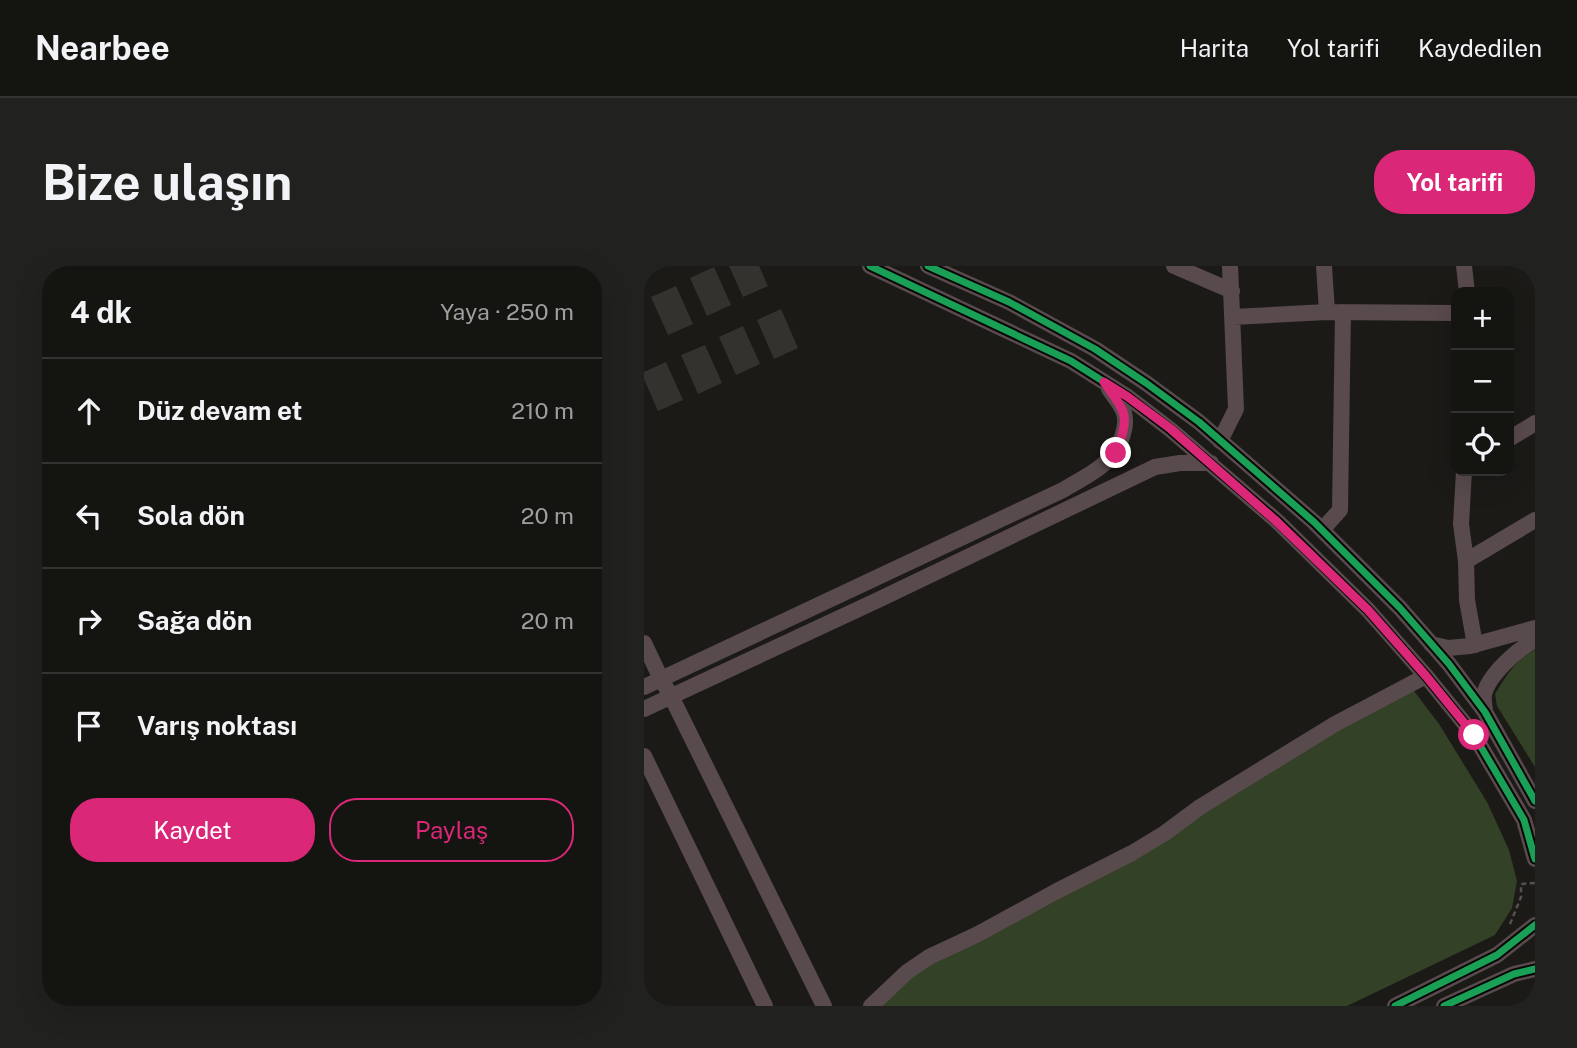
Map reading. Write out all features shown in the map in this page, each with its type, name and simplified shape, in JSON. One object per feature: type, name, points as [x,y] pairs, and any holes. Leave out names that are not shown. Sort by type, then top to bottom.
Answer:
[{"type":"street","points":[[870,266],[1071,361],[1128,397],[1211,463],[1359,601],[1426,676],[1474,735],[1498,775],[1524,820],[1535,859]]},
{"type":"street","points":[[928,266],[1009,302],[1095,349],[1199,422],[1322,530],[1400,608],[1449,664],[1485,712],[1535,801]]},
{"type":"street","points":[[1174,266],[1232,291]]},
{"type":"street","points":[[1220,441],[1236,410],[1230,266]]},
{"type":"street","points":[[1322,530],[1340,510],[1335,312],[1324,266]]},
{"type":"street","points":[[1464,266],[1466,287]]},
{"type":"street","points":[[1233,317],[1335,312],[1451,313]]},
{"type":"street","points":[[644,687],[1063,490],[1103,466],[1116,453],[1124,430],[1125,415],[1104,382]]},
{"type":"street","points":[[1514,436],[1535,423]]},
{"type":"street","points":[[644,709],[1155,467],[1180,463],[1211,463]]},
{"type":"street","points":[[1464,476],[1461,524],[1467,600],[1475,645]]},
{"type":"street","points":[[1466,561],[1535,520]]},
{"type":"street","points":[[1431,644],[1448,648],[1475,645],[1535,628]]},
{"type":"street","points":[[1485,712],[1484,694],[1497,670],[1525,645],[1535,640]]},
{"type":"street","points":[[644,643],[824,1006]]},
{"type":"street","points":[[871,1006],[907,972],[929,957],[1132,853],[1200,807],[1335,724],[1426,676]]},
{"type":"street","points":[[644,756],[765,1006]]},
{"type":"street","points":[[1395,1006],[1497,955],[1535,925]]},
{"type":"street","points":[[1444,1006],[1514,974],[1535,969]]},
{"type":"path","points":[[1521,884],[1535,883]]},
{"type":"green space","points":[[1535,650],[1535,767],[1497,706],[1495,694],[1517,663]]},
{"type":"green space","points":[[1411,687],[1439,724],[1487,802],[1509,850],[1517,881],[1512,908],[1495,935],[1347,1006],[878,1006],[910,974]]},
{"type":"building","points":[[729,266],[759,266],[768,286],[743,297]]},
{"type":"building","points":[[714,267],[731,305],[707,316],[690,278]]},
{"type":"building","points":[[676,286],[693,324],[668,335],[651,297]]},
{"type":"building","points":[[781,309],[798,348],[774,359],[757,320]]},
{"type":"building","points":[[743,326],[760,364],[736,375],[719,337]]},
{"type":"building","points":[[705,345],[722,383],[698,394],[681,355]]},
{"type":"building","points":[[666,362],[683,400],[658,411],[644,379],[644,372]]},
{"type":"cycle path","points":[[870,266],[1071,361],[1128,397],[1171,430],[1277,521],[1368,610],[1474,735],[1524,820],[1535,859]]},
{"type":"cycle path","points":[[928,266],[1009,302],[1095,349],[1199,422],[1314,522],[1400,608],[1449,664],[1485,712],[1535,801]]},
{"type":"cycle path","points":[[1395,1006],[1497,955],[1535,925]]},
{"type":"cycle path","points":[[1444,1006],[1514,974],[1535,969]]},
{"type":"route","points":[[1116,453],[1124,430],[1125,415],[1104,382],[1171,429],[1277,522],[1368,610],[1474,735]]}]
